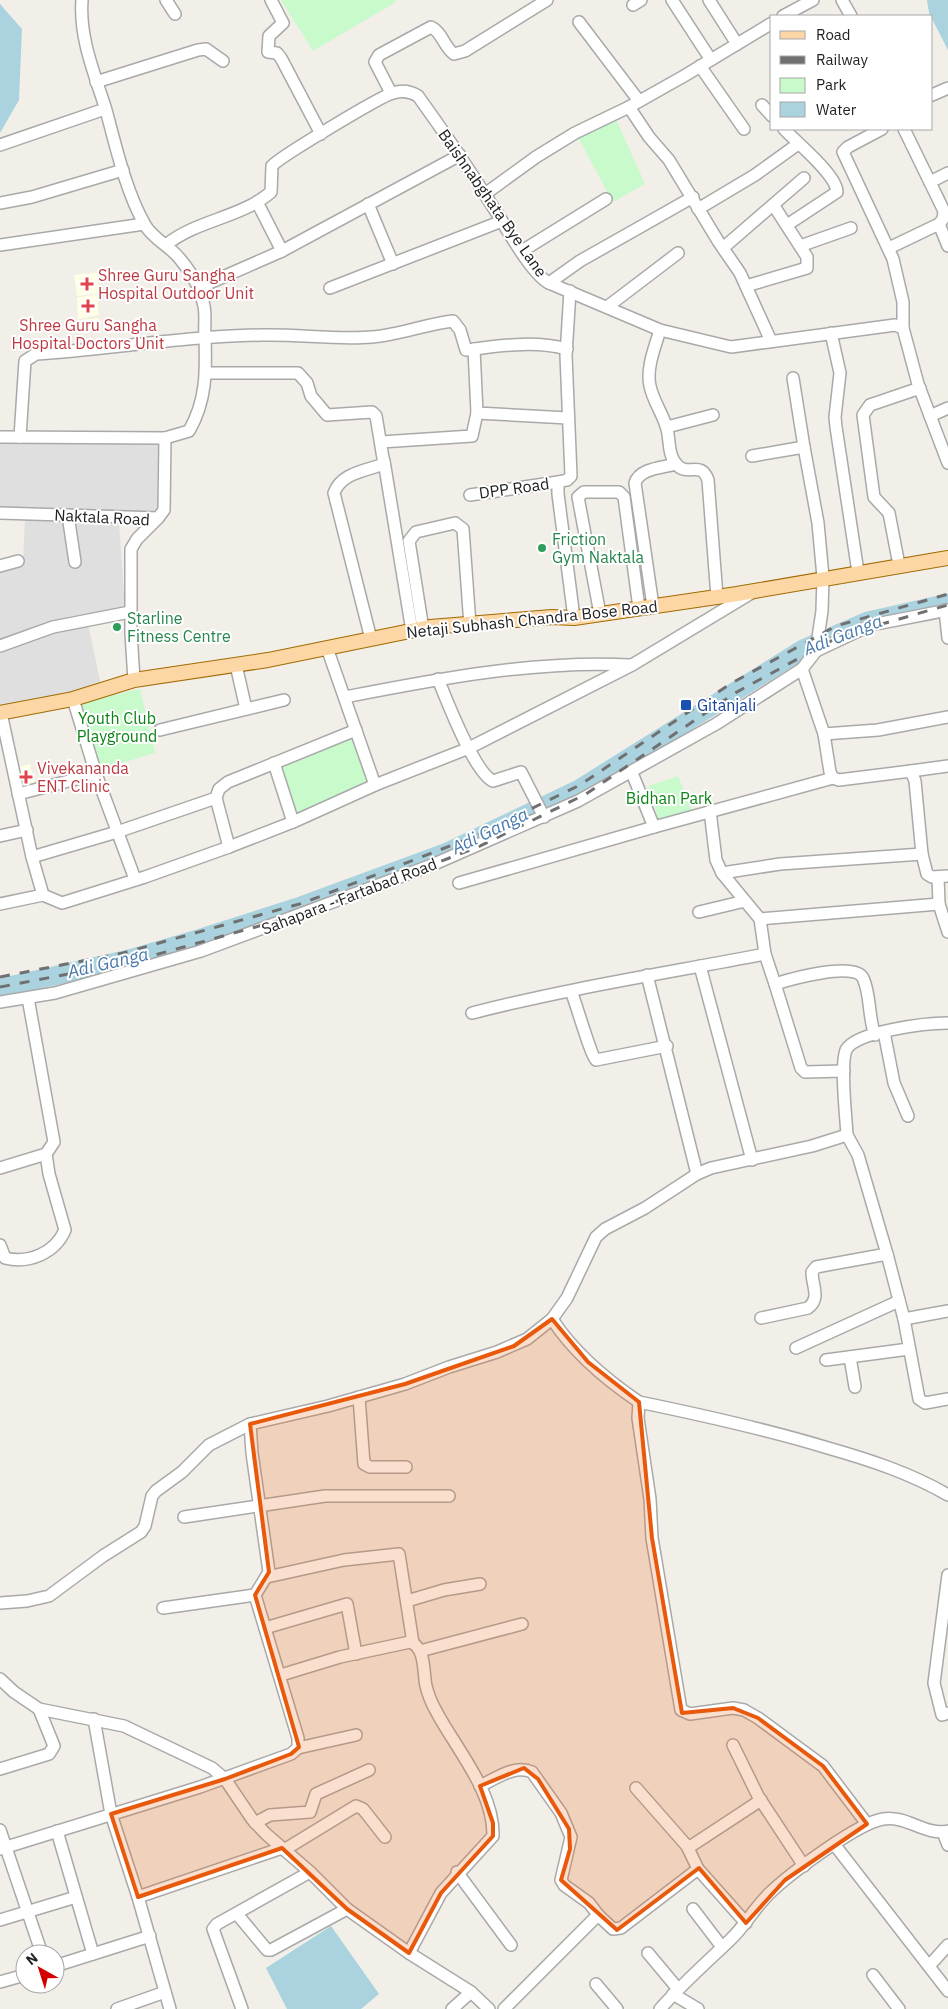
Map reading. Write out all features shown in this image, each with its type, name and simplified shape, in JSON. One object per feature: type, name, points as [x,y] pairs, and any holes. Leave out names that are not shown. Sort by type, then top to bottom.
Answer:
[{"type":"main road","name":"Netaji Subhash Chandra Bose Road","points":[[1,713],[73,699],[134,680],[236,664],[418,630],[552,617],[574,618],[717,597],[823,577],[948,558]]},
{"type":"street","points":[[0,437],[165,438],[189,431],[201,404],[206,373],[204,306],[198,288],[180,258],[149,232],[144,224],[123,170],[96,82],[81,16],[82,0]]},
{"type":"street","points":[[166,0],[175,14]]},
{"type":"street","points":[[270,0],[283,23],[269,36],[268,52],[276,53],[281,58],[321,134]]},
{"type":"street","points":[[166,245],[185,232],[257,202],[270,192],[274,164],[288,153],[392,93],[375,62],[380,54],[431,27],[435,29],[448,50],[454,54],[465,51],[547,0]]},
{"type":"street","points":[[672,0],[711,60]]},
{"type":"street","points":[[709,0],[737,44]]},
{"type":"street","points":[[785,15],[813,0]]},
{"type":"street","points":[[842,0],[850,15]]},
{"type":"street","points":[[579,22],[634,104],[693,197],[698,209],[740,273],[771,341]]},
{"type":"street","points":[[485,194],[536,157],[575,133],[634,104],[770,24]]},
{"type":"street","points":[[96,82],[198,50],[206,49],[223,60]]},
{"type":"street","points":[[700,66],[744,129]]},
{"type":"street","points":[[933,95],[948,88]]},
{"type":"street","name":"Baishnabghata Bye Lane","points":[[392,93],[405,91],[418,96],[460,155],[522,251],[544,280],[549,283],[660,330],[731,347],[895,325],[903,328]]},
{"type":"street","points":[[762,106],[770,114]]},
{"type":"street","points":[[0,144],[105,109]]},
{"type":"street","points":[[785,130],[837,186],[837,192],[787,225]]},
{"type":"street","points":[[880,130],[848,146],[843,152],[889,248],[902,302],[903,328],[920,388],[948,463]]},
{"type":"street","points":[[889,248],[938,224],[943,219],[944,211],[904,130]]},
{"type":"street","points":[[698,209],[755,175],[798,144]]},
{"type":"street","points":[[198,288],[282,251],[460,155]]},
{"type":"street","points":[[0,203],[32,197],[123,170]]},
{"type":"street","points":[[930,182],[948,172]]},
{"type":"street","points":[[723,248],[774,206],[804,178]]},
{"type":"street","points":[[549,283],[580,261],[693,197]]},
{"type":"street","points":[[522,251],[606,199]]},
{"type":"street","points":[[257,202],[282,251]]},
{"type":"street","points":[[368,204],[394,264]]},
{"type":"street","points":[[746,286],[807,268],[807,257],[774,206]]},
{"type":"street","points":[[330,288],[502,221]]},
{"type":"street","points":[[0,245],[144,224]]},
{"type":"street","points":[[938,224],[948,246]]},
{"type":"street","points":[[800,246],[851,228]]},
{"type":"street","points":[[607,307],[678,254]]},
{"type":"street","points":[[570,292],[567,349],[571,476],[567,480],[558,482],[574,618]]},
{"type":"street","points":[[20,438],[25,361],[30,357],[205,337],[264,335],[327,339],[371,337],[453,320],[460,330],[466,350],[525,343],[548,344],[567,349]]},
{"type":"street","points":[[660,330],[649,374],[650,387],[666,428],[671,454],[676,464],[682,469],[701,469],[706,473],[717,597]]},
{"type":"street","points":[[831,333],[840,379],[835,409],[836,427],[858,572]]},
{"type":"street","points":[[381,442],[472,436],[476,413],[474,349]]},
{"type":"street","points":[[206,373],[298,374],[306,383],[311,396],[327,415],[372,412],[376,416],[418,630]]},
{"type":"street","points":[[793,378],[818,523],[823,577],[822,611],[817,646]]},
{"type":"street","points":[[898,565],[889,513],[874,497],[863,415],[870,405],[920,388]]},
{"type":"street","points":[[930,416],[948,408]]},
{"type":"street","points":[[476,413],[568,418]]},
{"type":"street","points":[[666,428],[713,415]]},
{"type":"street","points":[[158,518],[164,510],[165,438]]},
{"type":"street","points":[[752,456],[804,447]]},
{"type":"street","points":[[371,640],[334,493],[337,485],[344,478],[384,464],[384,461]]},
{"type":"street","points":[[646,607],[635,483],[637,477],[643,473],[676,464]]},
{"type":"street","name":"DPP Road","points":[[470,495],[558,482]]},
{"type":"street","points":[[600,614],[578,497],[584,492],[622,493],[646,607]]},
{"type":"street","points":[[560,507],[580,504]]},
{"type":"street","name":"Naktala Road","points":[[0,513],[158,518]]},
{"type":"street","points":[[68,514],[75,562]]},
{"type":"street","name":"Naktala Road","points":[[134,680],[130,612],[131,549],[137,539],[158,518]]},
{"type":"street","points":[[418,630],[409,541],[416,532],[455,523],[463,529],[470,625]]},
{"type":"street","points":[[566,549],[587,546]]},
{"type":"street","points":[[0,566],[18,561]]},
{"type":"street","points":[[0,904],[43,895],[62,903],[228,847],[293,822],[375,785],[469,748],[632,665],[757,590]]},
{"type":"street","points":[[947,610],[948,638]]},
{"type":"street","name":"Sahapara - Fartabad Road","points":[[0,1002],[73,988],[201,952],[375,888],[541,811],[632,772],[802,669],[817,646],[871,625],[947,610]]},
{"type":"street","points":[[0,646],[53,627],[130,612]]},
{"type":"street","points":[[326,648],[375,785]]},
{"type":"street","points":[[345,697],[438,679],[588,663],[632,665]]},
{"type":"street","points":[[236,664],[246,709]]},
{"type":"street","points":[[802,669],[824,734],[830,772],[833,778]]},
{"type":"street","points":[[438,679],[469,748],[488,778],[493,781],[521,772],[541,811]]},
{"type":"street","points":[[73,699],[96,774],[135,879]]},
{"type":"street","points":[[160,730],[284,700]]},
{"type":"street","points":[[1,713],[32,857],[43,895]]},
{"type":"street","points":[[824,734],[878,730],[948,717]]},
{"type":"street","points":[[228,847],[216,798],[219,789],[228,782],[356,730]]},
{"type":"street","points":[[274,763],[293,822]]},
{"type":"street","points":[[458,882],[833,778],[839,780],[948,766]]},
{"type":"street","points":[[911,771],[914,781],[922,854],[927,874],[943,876],[939,904],[948,932]]},
{"type":"street","points":[[632,772],[654,827]]},
{"type":"street","points":[[18,794],[96,774]]},
{"type":"street","points":[[32,857],[117,832],[216,798]]},
{"type":"street","points":[[710,811],[716,860],[722,873],[760,919],[765,954],[801,1068],[805,1072],[844,1070]]},
{"type":"street","points":[[0,836],[26,830]]},
{"type":"street","points":[[722,873],[780,864],[922,854]]},
{"type":"street","points":[[699,912],[745,901]]},
{"type":"street","points":[[760,919],[939,904]]},
{"type":"street","points":[[472,1013],[537,996],[572,991],[647,974],[765,954]]},
{"type":"street","points":[[700,966],[752,1160]]},
{"type":"street","points":[[775,984],[813,975],[849,970],[857,971],[864,980],[894,1083],[908,1116]]},
{"type":"street","points":[[647,974],[667,1046],[698,1174]]},
{"type":"street","points":[[572,991],[590,1051],[596,1060],[667,1046]]},
{"type":"street","points":[[0,1245],[5,1258],[13,1260],[48,1253],[61,1239],[65,1230],[49,1174],[46,1154],[54,1137],[28,998]]},
{"type":"street","points":[[948,1023],[922,1025],[879,1033],[849,1046],[845,1052],[844,1070],[847,1135],[858,1155],[887,1254],[904,1319],[919,1399],[925,1403],[948,1399]]},
{"type":"street","points":[[0,1603],[27,1601],[49,1596],[103,1556],[140,1532],[145,1526],[152,1496],[156,1490],[182,1472],[210,1446],[250,1424],[405,1384],[449,1366],[514,1346],[552,1319],[576,1283],[596,1237],[605,1229],[646,1208],[698,1174],[711,1168],[812,1146],[847,1135]]},
{"type":"street","points":[[0,1168],[46,1154]]},
{"type":"street","points":[[760,1318],[808,1308],[814,1303],[816,1298],[812,1272],[816,1267],[887,1254]]},
{"type":"street","points":[[796,1348],[899,1301]]},
{"type":"street","points":[[904,1319],[948,1311]]},
{"type":"street","points":[[552,1319],[566,1341],[588,1362],[639,1402],[800,1440],[888,1466],[923,1480],[948,1495]]},
{"type":"street","points":[[826,1360],[909,1349]]},
{"type":"street","points":[[850,1357],[855,1387]]},
{"type":"street","points":[[359,1397],[364,1464],[370,1466],[406,1467]]},
{"type":"street","points":[[639,1402],[638,1418],[650,1499],[652,1538],[680,1710],[690,1714],[733,1708],[744,1710],[758,1718],[823,1766],[867,1824]]},
{"type":"street","points":[[163,1608],[255,1595],[267,1577],[269,1572],[250,1424]]},
{"type":"street","points":[[184,1517],[325,1496],[449,1496]]},
{"type":"street","points":[[267,1577],[344,1560],[399,1554],[426,1688],[436,1710],[480,1786],[493,1823],[493,1836],[458,1872],[441,1893],[409,1954]]},
{"type":"street","points":[[948,1576],[934,1683],[942,1715],[948,1713]]},
{"type":"street","points":[[407,1601],[444,1590],[480,1584]]},
{"type":"street","points":[[255,1595],[298,1738],[298,1748]]},
{"type":"street","points":[[265,1628],[347,1604],[356,1654]]},
{"type":"street","points":[[280,1675],[356,1654],[417,1647],[522,1624]]},
{"type":"street","points":[[0,1679],[14,1692],[39,1709],[124,1726],[212,1768],[224,1779],[255,1823],[347,1908],[409,1954],[471,1992],[489,2009]]},
{"type":"street","points":[[0,1770],[49,1754],[53,1750],[54,1746],[39,1709]]},
{"type":"street","points":[[94,1719],[111,1814],[150,1936],[170,2009]]},
{"type":"street","points":[[3,1849],[57,1830],[224,1779],[291,1754],[298,1748],[356,1735]]},
{"type":"street","points":[[733,1745],[761,1800],[804,1866]]},
{"type":"street","points":[[480,1786],[516,1770],[524,1768],[532,1772],[561,1813],[571,1837],[561,1880],[589,1903],[613,1929],[621,1928],[698,1869]]},
{"type":"street","points":[[255,1823],[270,1815],[310,1812],[316,1794],[369,1770]]},
{"type":"street","points":[[636,1788],[688,1848],[698,1869],[746,1923]]},
{"type":"street","points":[[688,1848],[761,1800]]},
{"type":"street","points":[[138,1897],[283,1849],[356,1806],[364,1809],[385,1837]]},
{"type":"street","points":[[660,2009],[746,1923],[771,1891],[834,1844],[867,1824],[882,1819],[898,1818],[925,1829],[945,1832],[948,1845]]},
{"type":"street","points":[[0,1830],[3,1849],[28,1911],[39,1944]]},
{"type":"street","points":[[57,1830],[93,1954]]},
{"type":"street","points":[[834,1844],[948,1991]]},
{"type":"street","points":[[242,2009],[213,1934],[213,1929],[217,1924],[310,1872]]},
{"type":"street","points":[[458,1872],[511,1945]]},
{"type":"street","points":[[0,1920],[76,1897]]},
{"type":"street","points":[[237,1914],[267,1950],[271,1950],[347,1908]]},
{"type":"street","points":[[693,1909],[722,1947]]},
{"type":"street","points":[[504,2009],[584,1928],[599,1916]]},
{"type":"street","points":[[65,1963],[150,1936]]},
{"type":"street","points":[[929,1966],[948,1946]]},
{"type":"street","points":[[648,1953],[676,1991],[698,2009]]},
{"type":"street","points":[[873,1974],[899,2009]]},
{"type":"street","points":[[0,1982],[15,1977]]},
{"type":"street","points":[[596,1984],[610,2006]]},
{"type":"street","points":[[118,2009],[165,1992]]},
{"type":"street","points":[[452,2009],[471,1992]]},
{"type":"highlighted area","points":[[552,1319],[588,1362],[639,1402],[652,1538],[682,1713],[733,1708],[758,1718],[823,1766],[867,1824],[785,1880],[746,1923],[699,1868],[617,1930],[561,1880],[570,1849],[569,1829],[538,1779],[524,1768],[480,1786],[493,1823],[493,1836],[441,1893],[409,1953],[347,1909],[282,1848],[138,1897],[111,1814],[225,1779],[291,1754],[299,1747],[255,1595],[269,1572],[250,1424],[405,1384],[514,1346]]},
{"type":"shaded area","name":"Shree Guru Sangha Hospital Outdoor Unit","points":[[97,273],[99,293],[77,296],[74,275]]},
{"type":"shaded area","name":"Shree Guru Sangha Hospital Doctors Unit","points":[[97,295],[99,315],[78,319],[77,297]]},
{"type":"shaded area","points":[[99,318],[100,330],[83,332],[81,320]]},
{"type":"shaded area","points":[[0,443],[158,443],[157,514],[0,509]]},
{"type":"shaded area","points":[[25,519],[119,522],[125,608],[72,616],[0,640],[0,570],[23,564]]},
{"type":"shaded area","points":[[88,624],[102,690],[0,711],[0,649],[48,632]]},
{"type":"shaded area","name":"Vivekananda ENT Clinic","points":[[30,764],[36,786],[22,790],[16,768]]},
{"type":"green space","points":[[281,0],[395,0],[396,2],[313,51]]},
{"type":"green space","points":[[615,117],[645,184],[613,202],[577,136]]},
{"type":"green space","name":"Youth Club Playground","points":[[140,689],[155,753],[95,771],[79,703]]},
{"type":"green space","points":[[355,734],[373,784],[295,817],[278,762]]},
{"type":"green space","name":"Bidhan Park","points":[[678,776],[692,811],[659,821],[648,786]]},
{"type":"water","points":[[927,0],[948,0],[948,50],[933,21],[933,15],[929,13]]},
{"type":"water","points":[[0,4],[22,29],[19,100],[0,133]]},
{"type":"water","points":[[331,1926],[379,1994],[361,2009],[287,2009],[266,1968]]},
{"type":"waterway","name":"Adi Ganga","points":[[0,988],[129,959],[201,938],[301,906],[445,853],[579,789],[803,649],[868,621],[948,603]]},
{"type":"railway","points":[[0,977],[123,953],[303,903],[473,837],[580,785],[730,684],[836,626],[948,594]]},
{"type":"railway","points":[[0,987],[126,963],[306,913],[478,847],[586,794],[735,693],[840,636],[948,605]]},
{"type":"place","name":"Shree Guru Sangha Hospital Outdoor Unit","points":[[87,284]]},
{"type":"place","name":"Shree Guru Sangha Hospital Doctors Unit","points":[[88,306]]},
{"type":"place","name":"Friction Gym Naktala","points":[[542,548]]},
{"type":"place","name":"Starline Fitness Centre","points":[[117,627]]},
{"type":"place","name":"Gitanjali","points":[[686,705]]},
{"type":"place","name":"Vivekananda ENT Clinic","points":[[26,777]]}]
